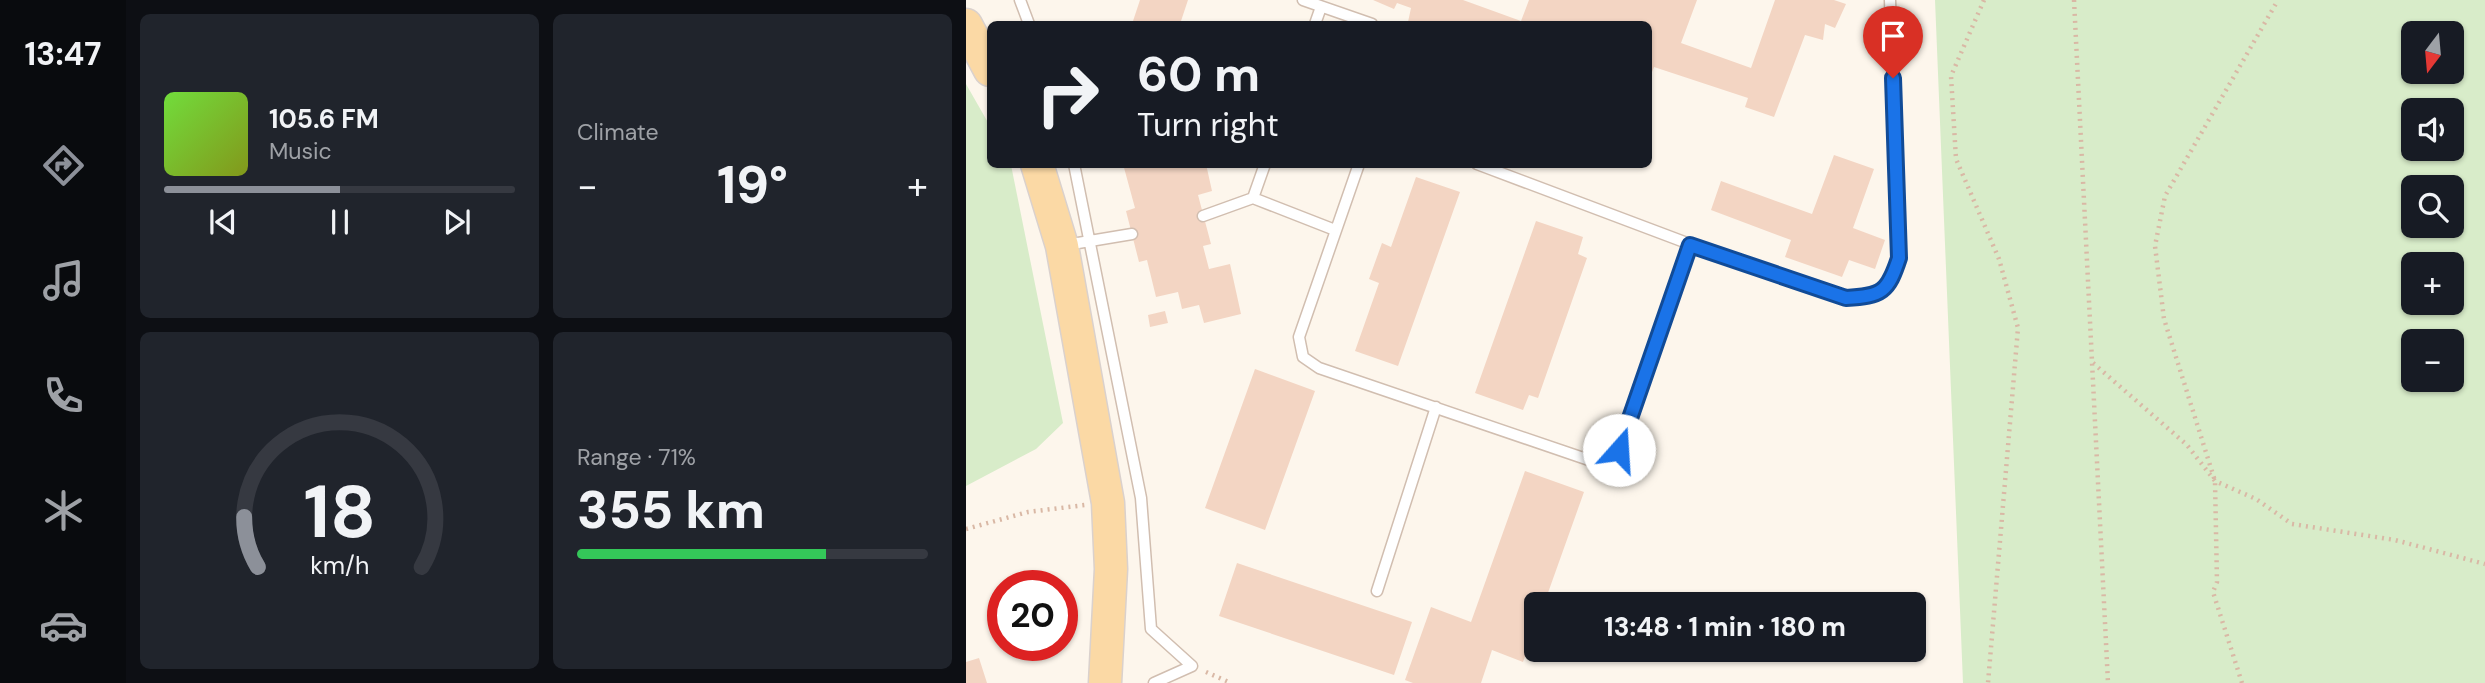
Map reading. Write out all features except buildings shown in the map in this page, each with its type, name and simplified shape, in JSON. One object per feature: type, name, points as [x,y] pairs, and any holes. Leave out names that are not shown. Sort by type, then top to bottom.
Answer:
[{"type":"main road","points":[[966,25],[987,64]]},
{"type":"main road","points":[[1039,168],[1075,243],[1108,502],[1111,569],[1105,683]]},
{"type":"lane","points":[[1020,0],[1028,21]]},
{"type":"lane","points":[[1303,0],[1364,21]]},
{"type":"lane","points":[[1488,168],[1690,245],[1846,298],[1872,296],[1891,282],[1899,258],[1890,0]]},
{"type":"lane","points":[[1316,21],[1321,6]]},
{"type":"lane","points":[[1074,168],[1075,243],[1141,498],[1151,629],[1192,666],[1154,683]]},
{"type":"lane","points":[[1253,198],[1264,168]]},
{"type":"lane","points":[[1358,168],[1299,337],[1303,357],[1319,368],[1592,461],[1609,461],[1619,450],[1690,245]]},
{"type":"lane","points":[[1203,216],[1253,198],[1335,230]]},
{"type":"lane","points":[[1075,243],[1132,234]]},
{"type":"lane","points":[[1377,591],[1436,407]]},
{"type":"path","points":[[1984,0],[1951,76],[1956,159],[1999,258],[2018,328],[1988,683]]},
{"type":"path","points":[[2074,0],[2108,683]]},
{"type":"path","points":[[2242,683],[2213,592],[2217,582],[2215,481],[2164,319],[2155,246],[2165,196],[2278,0]]},
{"type":"path","points":[[2093,363],[2187,445],[2215,481],[2256,499],[2292,524],[2395,540],[2485,564]]},
{"type":"path","points":[[966,529],[1028,512],[1108,502]]},
{"type":"path","points":[[1192,666],[1231,683]]},
{"type":"green space","points":[[1935,0],[2485,0],[2485,683],[1963,683]]},
{"type":"green space","points":[[966,84],[987,121],[987,168],[1012,168],[1063,423],[1036,449],[966,486]]},
{"type":"route","points":[[1619,450],[1690,245],[1846,298],[1872,296],[1891,282],[1899,258],[1893,78]]}]
